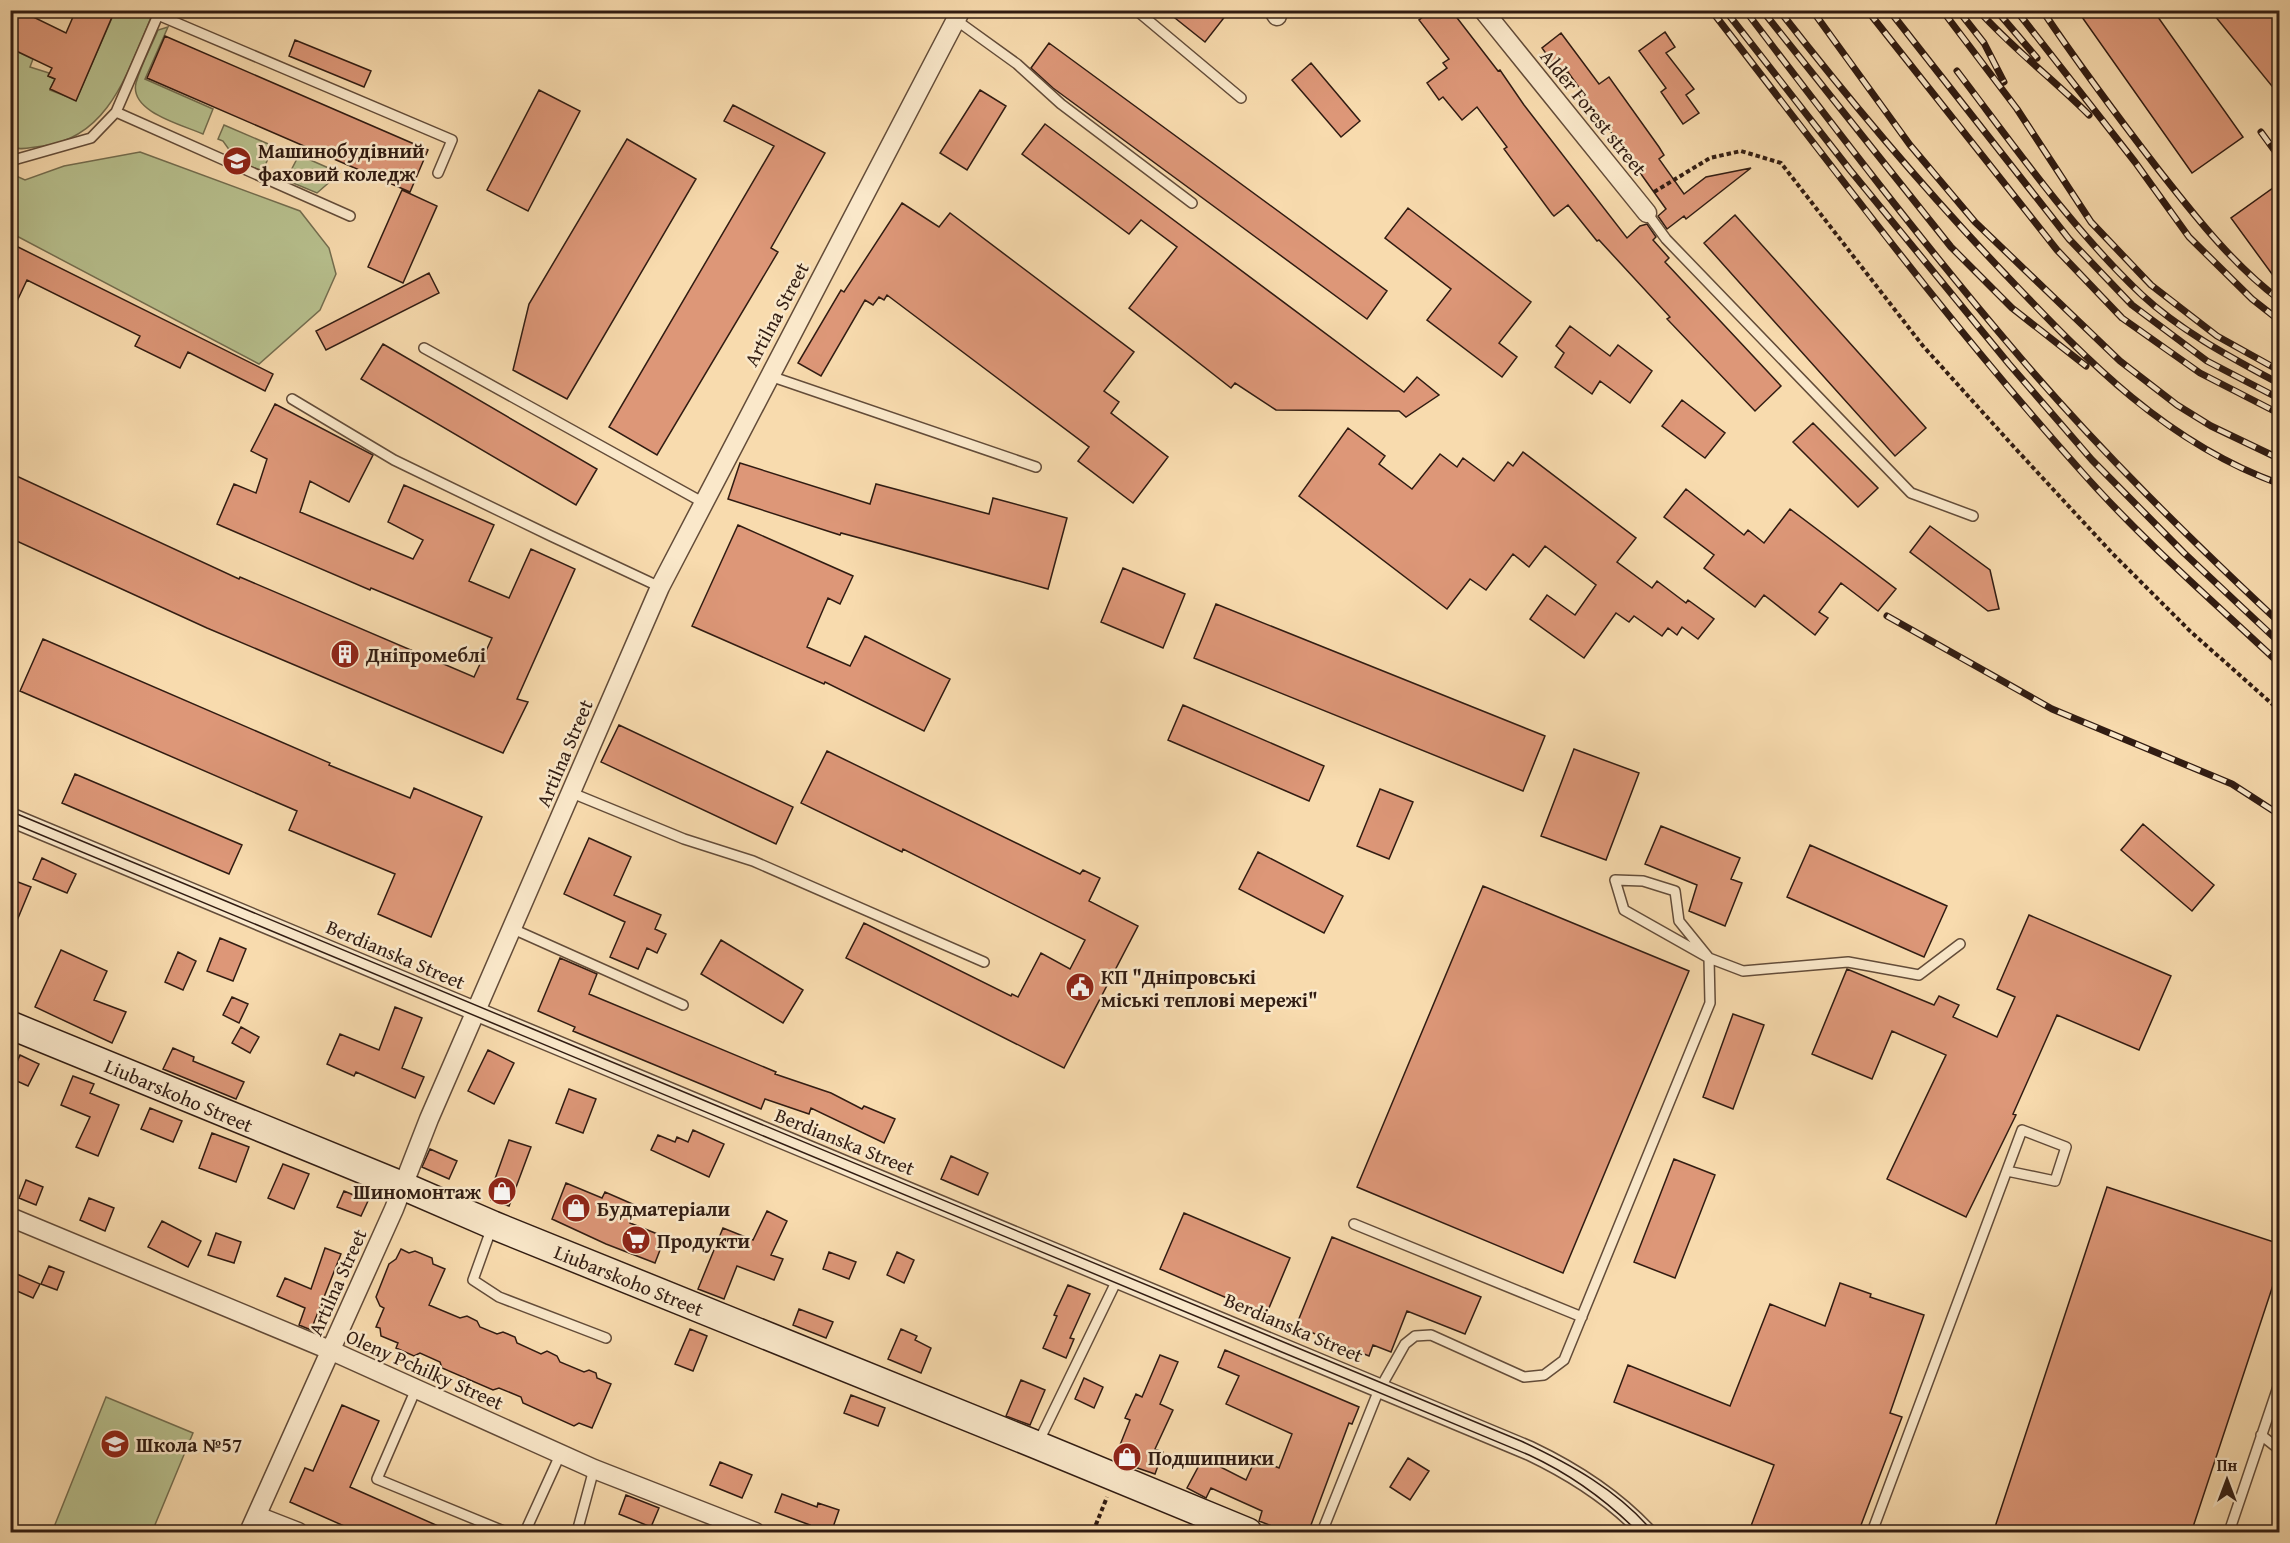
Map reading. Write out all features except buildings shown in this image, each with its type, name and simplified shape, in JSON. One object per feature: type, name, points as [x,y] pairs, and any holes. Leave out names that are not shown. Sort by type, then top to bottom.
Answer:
[{"type":"main road","name":"Liubarskoho Street","points":[[10,1025],[1248,1533]]},
{"type":"street","name":"Alder Forest street","points":[[1483,10],[1642,208]]},
{"type":"street","name":"Artilna Street","points":[[253,1524],[332,1351],[403,1186],[429,1119],[660,587],[958,15]]},
{"type":"street","name":"Berdianska Street","points":[[10,817],[1118,1278],[1563,1466],[1610,1499],[1646,1533]]},
{"type":"street","name":"Oleny Pchilky Street","points":[[10,1217],[332,1351],[560,1455],[755,1533]]},
{"type":"street","points":[[253,1524],[298,1533]]},
{"type":"lane","points":[[1136,10],[1241,98]]},
{"type":"lane","points":[[10,161],[91,138],[116,112],[158,15],[452,140],[438,173]]},
{"type":"lane","points":[[958,15],[1061,104],[1192,203]]},
{"type":"lane","points":[[116,112],[350,216]]},
{"type":"lane","points":[[1642,208],[1666,239],[1911,493],[1973,516]]},
{"type":"lane","points":[[424,348],[704,503]]},
{"type":"lane","points":[[770,376],[1036,467]]},
{"type":"lane","points":[[292,399],[394,460],[660,587]]},
{"type":"lane","points":[[572,793],[684,839],[753,861],[984,962]]},
{"type":"lane","points":[[1322,1533],[1380,1388],[1405,1344],[1415,1336],[1431,1335],[1524,1377],[1544,1375],[1564,1360],[1710,1003],[1709,958],[1678,921],[1675,891],[1643,881],[1615,880],[1624,910],[1709,958],[1743,971],[1848,962],[1919,975],[1960,944]]},
{"type":"lane","points":[[513,929],[684,1005]]},
{"type":"lane","points":[[1872,1533],[2022,1130],[2066,1147],[2055,1181],[2007,1171]]},
{"type":"lane","points":[[1354,1224],[1582,1317]]},
{"type":"lane","points":[[493,1225],[473,1280],[499,1297],[606,1338]]},
{"type":"lane","points":[[1037,1445],[1118,1278]]},
{"type":"lane","points":[[2229,1533],[2280,1381]]},
{"type":"lane","points":[[416,1389],[377,1479],[506,1533]]},
{"type":"lane","points":[[2261,1435],[2280,1449]]},
{"type":"lane","points":[[525,1533],[560,1455]]},
{"type":"lane","points":[[577,1533],[594,1469]]},
{"type":"path","points":[[1642,208],[1710,158],[1741,152],[1781,163],[1923,346],[2006,439],[2113,554],[2190,631],[2280,711]]},
{"type":"path","points":[[1093,1533],[1114,1477]]},
{"type":"green space","points":[[115,11],[154,11],[126,76],[102,114],[86,129],[67,140],[43,146],[18,149],[11,147],[10,48],[33,59],[30,67],[49,73],[48,76],[55,79],[50,90],[76,100]]},
{"type":"green space","points":[[168,27],[145,79],[213,109],[203,134],[171,122],[149,110],[136,93],[138,76],[158,30]]},
{"type":"green space","points":[[224,125],[273,146],[263,171],[238,162],[223,141],[218,139]]},
{"type":"green space","points":[[140,152],[300,211],[329,248],[336,274],[320,310],[259,364],[11,233],[11,176],[25,180],[64,166]]},
{"type":"green space","points":[[299,155],[340,173],[317,193],[286,180]]},
{"type":"green space","points":[[106,1397],[193,1433],[152,1532],[52,1532]]},
{"type":"tram line","points":[[10,811],[1521,1441],[1592,1479],[1624,1503],[1653,1532]]},
{"type":"tram line","points":[[10,822],[1529,1455],[1587,1489],[1638,1532]]},
{"type":"railway","points":[[1711,10],[1892,244],[2032,415],[2104,497],[2178,570],[2280,664]]},
{"type":"railway","points":[[1725,10],[1850,170],[2009,364],[2092,460],[2184,553],[2280,643]]},
{"type":"railway","points":[[1745,10],[1914,229],[2050,391],[2146,493],[2280,623]]},
{"type":"railway","points":[[1762,10],[1951,247],[2012,308],[2086,366]]},
{"type":"railway","points":[[1779,10],[1833,78],[1946,210],[2097,367],[2164,422],[2200,446],[2280,484]]},
{"type":"railway","points":[[1812,10],[1910,145],[1975,222],[2120,361],[2177,405],[2211,426],[2280,459]]},
{"type":"railway","points":[[1867,10],[2057,250],[2122,318],[2200,373],[2280,414]]},
{"type":"railway","points":[[1889,10],[2069,239],[2132,305],[2207,361],[2280,399]]},
{"type":"railway","points":[[1942,10],[2017,109],[2091,222],[2151,285],[2217,336],[2280,371]]},
{"type":"railway","points":[[1958,10],[1984,43],[2004,82]]},
{"type":"railway","points":[[1978,10],[2089,115]]},
{"type":"railway","points":[[1996,10],[2037,58]]},
{"type":"railway","points":[[2016,10],[2135,162],[2189,237],[2252,299],[2280,321]]},
{"type":"railway","points":[[2042,10],[2113,110],[2186,204],[2230,255],[2280,300]]},
{"type":"railway","points":[[1957,71],[2068,215],[2116,270],[2157,308],[2191,333],[2280,384]]},
{"type":"railway","points":[[2261,132],[2280,158]]},
{"type":"railway","points":[[1887,616],[2052,709],[2232,784],[2280,815]]},
{"type":"place","name":"Машинобудівний фаховий коледж","points":[[237,161]]},
{"type":"place","name":"Дніпромеблі","points":[[345,654]]},
{"type":"place","name":"КП \"Дніпровські міські теплові мережі\"","points":[[1080,987]]},
{"type":"place","name":"Шиномонтаж","points":[[502,1191]]},
{"type":"place","name":"Будматеріали","points":[[576,1208]]},
{"type":"place","name":"Продукти","points":[[636,1240]]},
{"type":"place","name":"Школа №57","points":[[115,1444]]},
{"type":"place","name":"Подшипники","points":[[1127,1457]]}]
